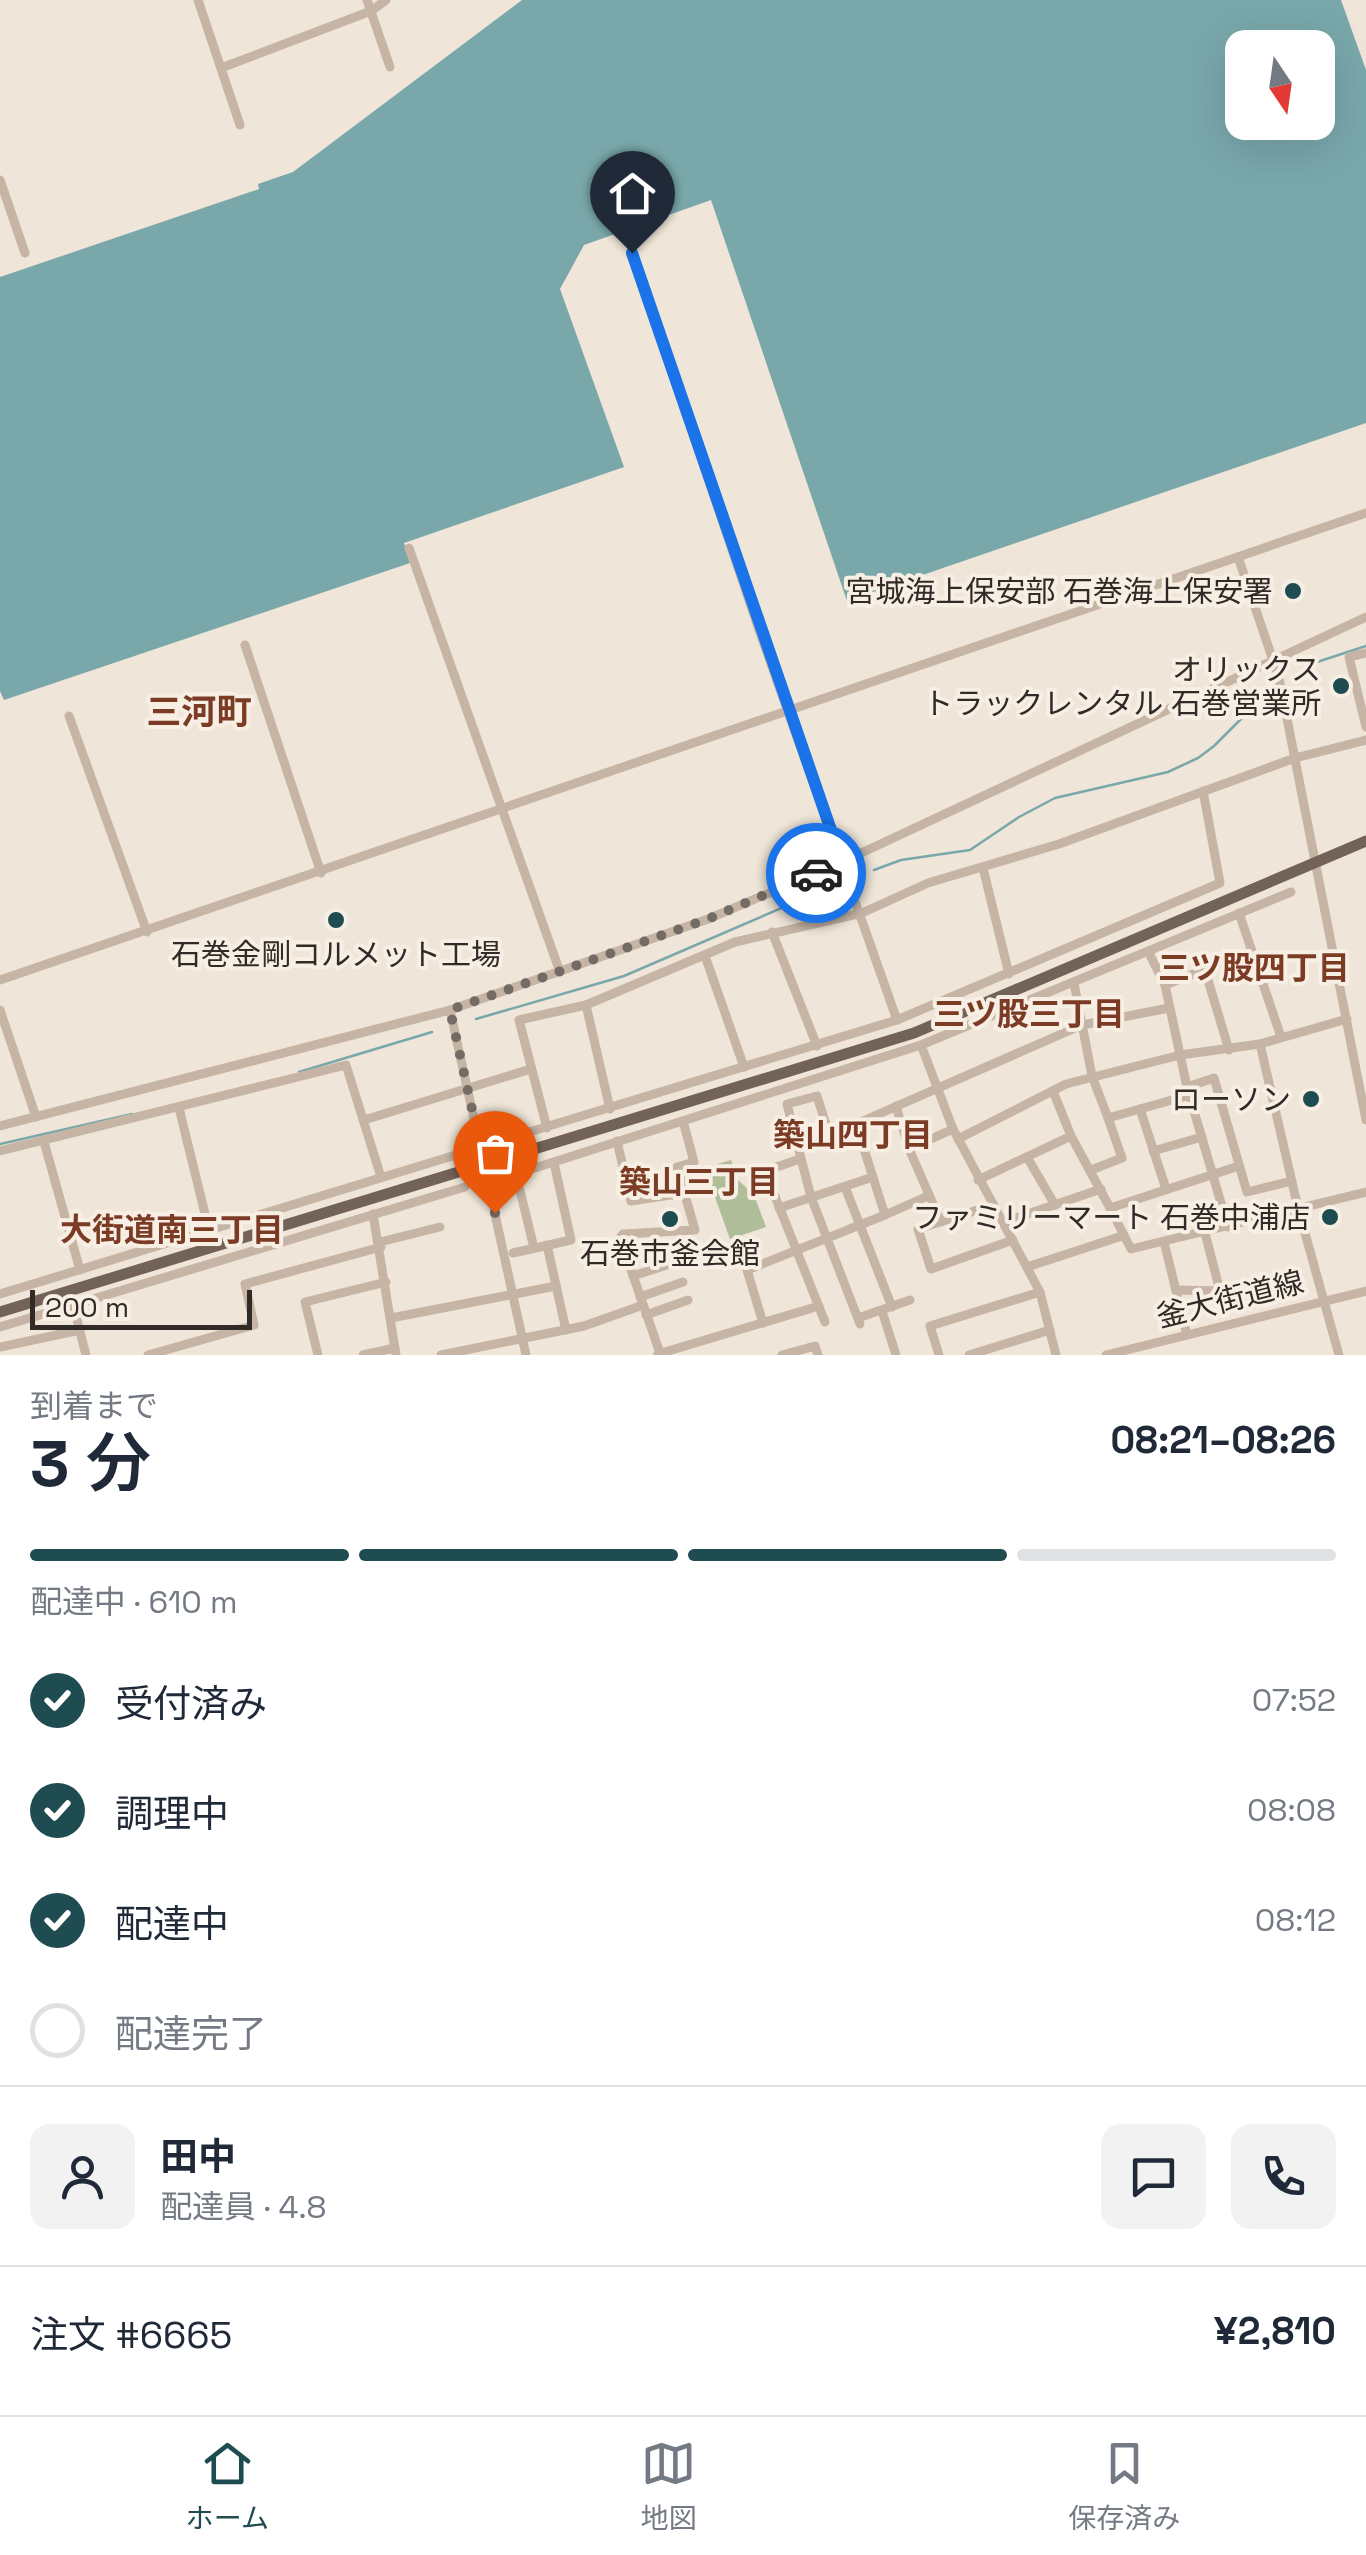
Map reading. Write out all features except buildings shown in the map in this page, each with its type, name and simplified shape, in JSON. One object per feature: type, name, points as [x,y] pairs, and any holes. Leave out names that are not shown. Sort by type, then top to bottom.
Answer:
[{"type":"main road","points":[[0,1312],[914,1033],[1366,841]]},
{"type":"street","points":[[198,0],[240,124]]},
{"type":"street","points":[[367,0],[390,67]]},
{"type":"street","points":[[221,68],[371,11],[386,0]]},
{"type":"street","points":[[0,180],[25,253]]},
{"type":"street","points":[[632,253],[898,1020]]},
{"type":"street","points":[[0,980],[1366,513]]},
{"type":"street","points":[[409,548],[560,972]]},
{"type":"street","points":[[1238,556],[1273,660],[1296,758],[1366,1120]]},
{"type":"street","points":[[0,1126],[450,1010],[708,919],[842,862],[1366,617]]},
{"type":"street","points":[[245,645],[321,873]]},
{"type":"street","points":[[1366,653],[1349,657],[1366,727]]},
{"type":"street","points":[[69,716],[147,932]]},
{"type":"street","points":[[546,1128],[519,1020],[586,1005],[735,942],[862,913],[928,882],[984,868],[1296,758],[1366,740]]},
{"type":"street","points":[[506,1139],[898,1020],[1220,883],[1203,792]]},
{"type":"street","points":[[984,868],[1009,974]]},
{"type":"street","points":[[534,1248],[516,1174],[920,1045],[1291,892]]},
{"type":"street","points":[[1239,913],[1281,1037]]},
{"type":"street","points":[[772,932],[817,1046]]},
{"type":"street","points":[[1165,985],[1252,950]]},
{"type":"street","points":[[1148,951],[1165,985],[1188,1091],[1228,1227]]},
{"type":"street","points":[[705,956],[744,1068]]},
{"type":"street","points":[[1204,970],[1229,1050]]},
{"type":"street","points":[[1074,982],[1092,1076],[1122,1158],[1091,1170]]},
{"type":"street","points":[[586,1005],[610,1108]]},
{"type":"street","points":[[796,1144],[856,1124],[1082,1025],[1169,1008]]},
{"type":"street","points":[[0,1010],[36,1117]]},
{"type":"street","points":[[450,1010],[526,1355]]},
{"type":"street","points":[[908,1149],[956,1134],[1092,1076],[1180,1054],[1260,1044],[1347,1018]]},
{"type":"street","points":[[1260,1044],[1298,1208],[1340,1355]]},
{"type":"street","points":[[920,1045],[978,1180],[1040,1292],[1056,1355]]},
{"type":"street","points":[[0,1151],[346,1065],[381,1177]]},
{"type":"street","points":[[364,1120],[531,1068]]},
{"type":"street","points":[[1108,1118],[1214,1078],[1247,1192],[1292,1181]]},
{"type":"street","points":[[1052,1091],[1071,1136],[1131,1249],[1366,1192]]},
{"type":"street","points":[[830,1134],[817,1096],[786,1104],[811,1197],[859,1321],[910,1300]]},
{"type":"street","points":[[896,1106],[908,1149],[941,1222]]},
{"type":"street","points":[[179,1108],[210,1230]]},
{"type":"street","points":[[1140,1109],[1166,1189]]},
{"type":"street","points":[[683,1121],[694,1162],[677,1167],[695,1230],[623,1234],[620,1238],[658,1354],[686,1351],[818,1306]]},
{"type":"street","points":[[856,1124],[885,1214]]},
{"type":"street","points":[[978,1180],[1071,1136]]},
{"type":"street","points":[[1153,1151],[1202,1137]]},
{"type":"street","points":[[616,1141],[631,1200],[684,1193]]},
{"type":"street","points":[[44,1142],[80,1270]]},
{"type":"street","points":[[0,1294],[459,1154]]},
{"type":"street","points":[[1027,1157],[1055,1205]]},
{"type":"street","points":[[800,1159],[765,1171],[825,1322]]},
{"type":"street","points":[[513,1253],[571,1240],[554,1162]]},
{"type":"street","points":[[1110,1208],[1240,1166]]},
{"type":"street","points":[[779,1208],[872,1178]]},
{"type":"street","points":[[0,1327],[464,1187]]},
{"type":"street","points":[[845,1187],[887,1309],[896,1355]]},
{"type":"street","points":[[1004,1222],[1101,1189]]},
{"type":"street","points":[[763,1323],[747,1270],[928,1196]]},
{"type":"street","points":[[993,1205],[918,1229],[931,1269],[1014,1240]]},
{"type":"street","points":[[362,1355],[395,1351],[374,1214]]},
{"type":"street","points":[[148,1355],[254,1325],[245,1284],[440,1228]]},
{"type":"street","points":[[1176,1290],[1220,1291],[1205,1233]]},
{"type":"street","points":[[1027,1267],[1122,1236]]},
{"type":"street","points":[[1164,1242],[1187,1335]]},
{"type":"street","points":[[547,1245],[566,1330]]},
{"type":"street","points":[[633,1276],[676,1262]]},
{"type":"street","points":[[318,1355],[305,1302],[386,1282]]},
{"type":"street","points":[[643,1305],[683,1282]]},
{"type":"street","points":[[390,1318],[556,1286]]},
{"type":"street","name":"釜大街道線","points":[[1106,1355],[1366,1291]]},
{"type":"street","points":[[939,1355],[930,1326],[1040,1292]]},
{"type":"street","points":[[442,1355],[566,1330],[643,1305],[688,1300]]},
{"type":"street","points":[[73,1304],[86,1355]]},
{"type":"street","points":[[0,1347],[80,1330]]},
{"type":"street","points":[[970,1355],[1050,1330]]},
{"type":"street","points":[[782,1355],[815,1346],[818,1355]]},
{"type":"green space","points":[[731,1160],[737,1179],[754,1195],[766,1227],[730,1239],[711,1186],[702,1178],[685,1183],[687,1190],[641,1196],[639,1192],[647,1191],[645,1185]]},
{"type":"water","points":[[522,0],[1341,0],[1366,70],[1366,423],[847,601],[711,200],[584,245],[560,289],[624,467],[404,543],[410,563],[4,700],[0,691],[0,277],[259,189],[258,184],[293,172]]},
{"type":"waterway","points":[[1308,665],[1366,646]]},
{"type":"waterway","points":[[874,870],[901,860],[970,850],[1055,798],[1168,772],[1214,746],[1257,703]]},
{"type":"waterway","points":[[476,1019],[624,976],[821,891]]},
{"type":"waterway","points":[[299,1072],[432,1032]]},
{"type":"waterway","points":[[0,1144],[132,1114]]},
{"type":"way so far","points":[[495,1213],[450,1010],[708,919],[816,873]]},
{"type":"place","name":"宮城海上保安部 石巻海上保安署","points":[[1293,591]]},
{"type":"place","name":"オリックス トラックレンタル 石巻営業所","points":[[1341,686]]},
{"type":"place","name":"石巻金剛コルメット工場","points":[[336,920]]},
{"type":"place","name":"ローソン","points":[[1311,1099]]},
{"type":"place","name":"ファミリーマート 石巻中浦店","points":[[1330,1217]]},
{"type":"place","name":"石巻市釜会館","points":[[670,1219]]},
{"type":"district","name":"三河町","points":[[199,712]]},
{"type":"district","name":"三ツ股四丁目","points":[[1254,968]]},
{"type":"district","name":"三ツ股三丁目","points":[[1029,1014]]},
{"type":"district","name":"築山四丁目","points":[[853,1135]]},
{"type":"district","name":"築山三丁目","points":[[699,1182]]},
{"type":"district","name":"大街道南三丁目","points":[[172,1230]]},
{"type":"route","points":[[632,253],[842,862],[816,873]]}]
